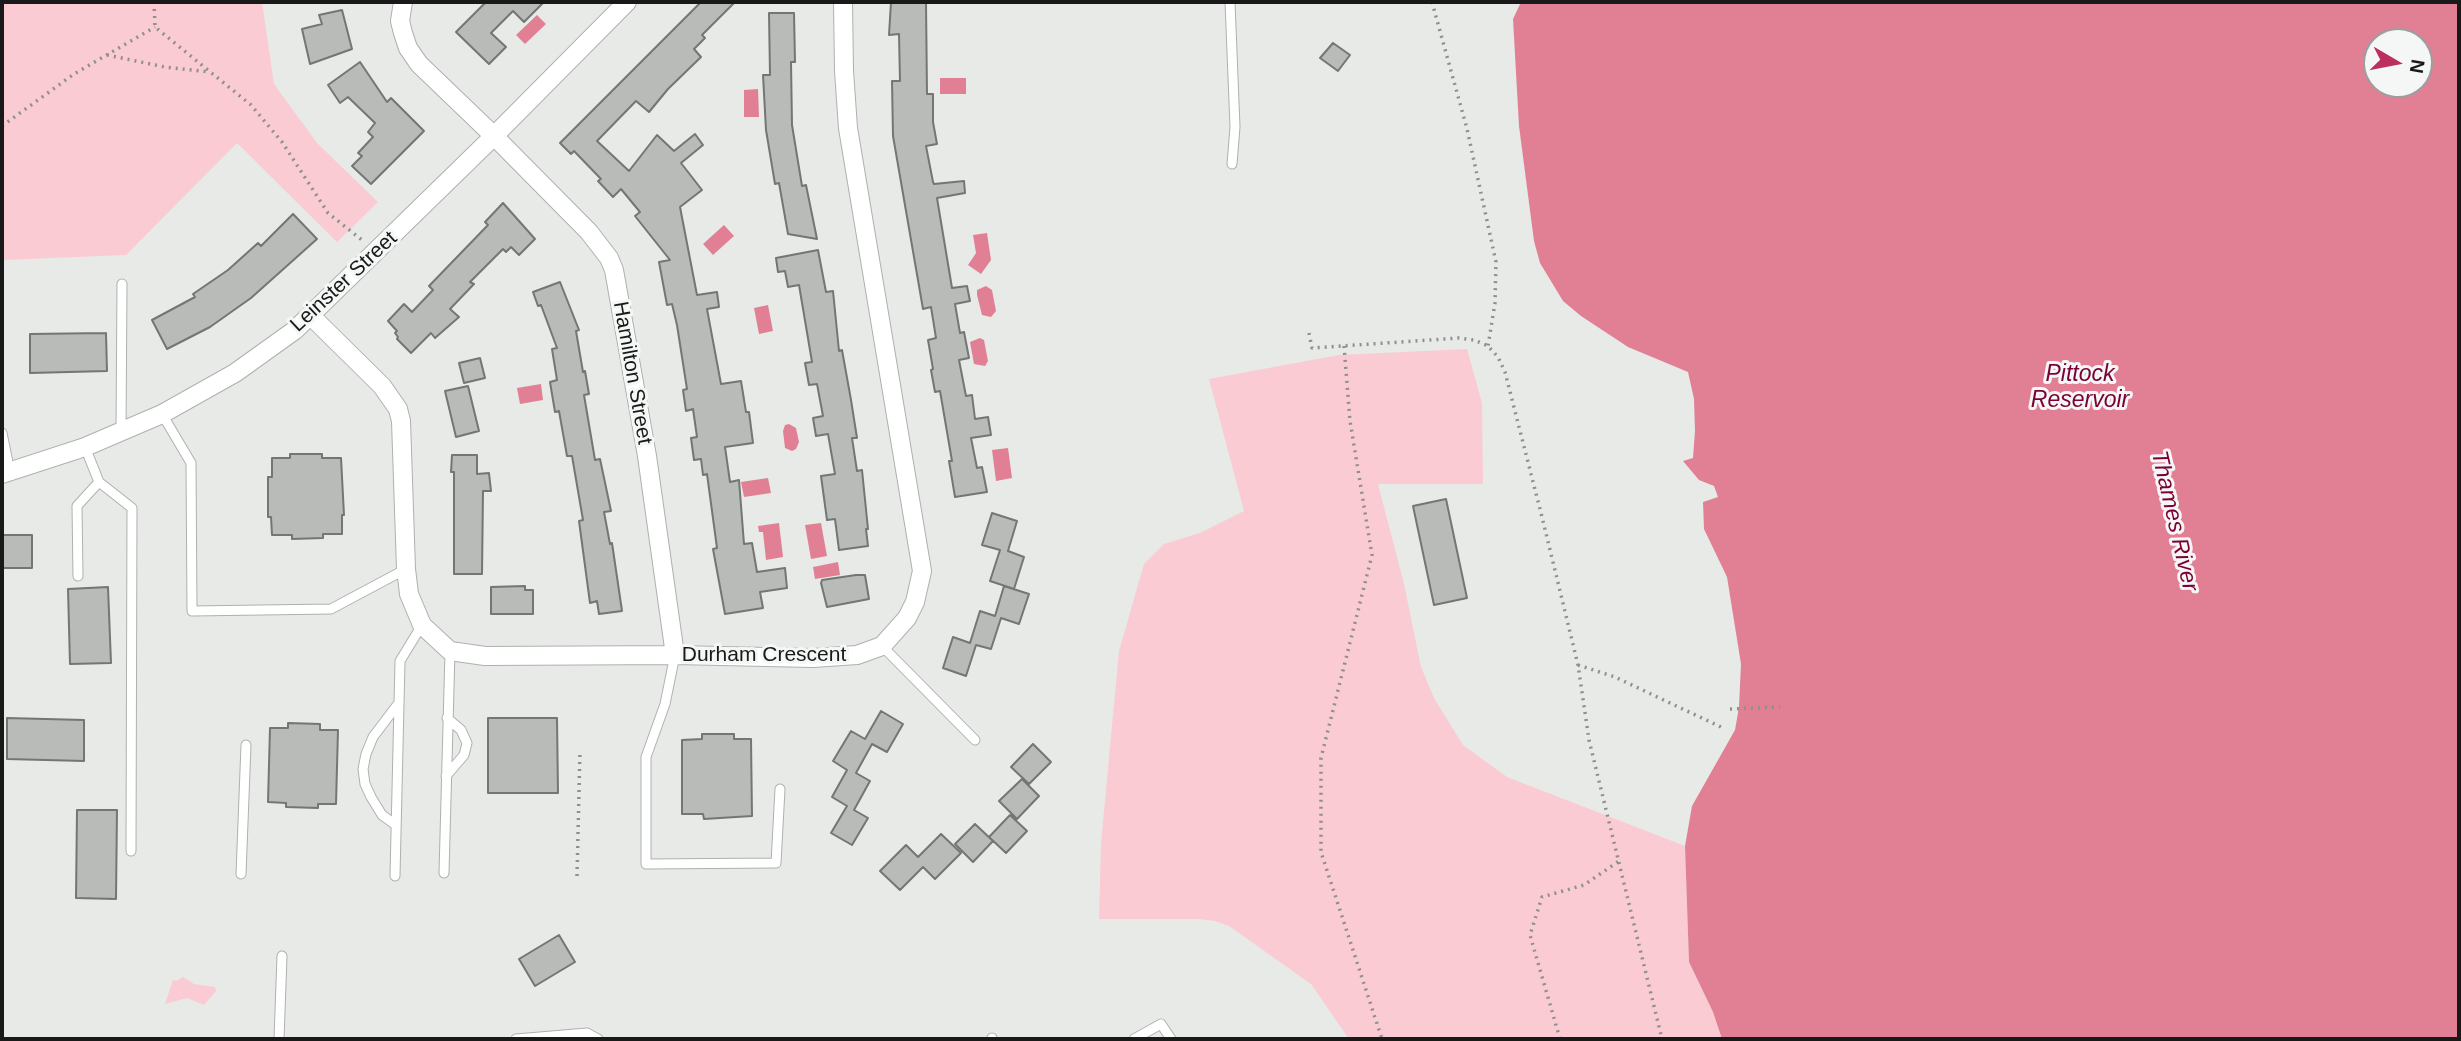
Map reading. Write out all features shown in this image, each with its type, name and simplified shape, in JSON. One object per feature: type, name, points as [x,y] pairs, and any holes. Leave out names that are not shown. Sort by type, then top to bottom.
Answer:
[{"type":"street","name":"Hamilton Street","points":[[403,2],[400,21],[408,48],[419,64],[495,136],[589,232],[604,249],[614,270],[646,452],[675,655]]},
{"type":"street","name":"Leinster Street","points":[[6,473],[85,447],[162,414],[234,373],[311,316],[495,136],[626,2]]},
{"type":"street","points":[[843,2],[848,128],[922,571],[915,602],[907,618],[883,646]]},
{"type":"street","points":[[311,316],[382,386],[398,409],[401,421],[406,569],[410,594],[422,625],[450,651]]},
{"type":"street","name":"Durham Crescent","points":[[450,651],[485,656],[675,655],[813,658],[857,655],[883,646]]},
{"type":"lane","points":[[1230,2],[1235,127],[1232,164]]},
{"type":"lane","points":[[121,432],[122,284]]},
{"type":"lane","points":[[162,414],[191,463],[192,611],[331,609],[406,569]]},
{"type":"lane","points":[[2,433],[6,473]]},
{"type":"lane","points":[[85,447],[99,482],[132,508],[131,851]]},
{"type":"lane","points":[[78,576],[77,506],[99,482]]},
{"type":"lane","points":[[395,876],[400,661],[422,625]]},
{"type":"lane","points":[[883,646],[975,740]]},
{"type":"lane","points":[[444,873],[450,651]]},
{"type":"lane","points":[[675,655],[665,704],[646,757],[646,864],[776,863],[779,789]]},
{"type":"lane","points":[[396,825],[382,815],[370,797],[363,769],[373,737],[399,702]]},
{"type":"lane","points":[[446,776],[464,755],[467,743],[461,730],[447,718]]},
{"type":"lane","points":[[241,874],[246,745]]},
{"type":"lane","points":[[279,1039],[282,956]]},
{"type":"lane","points":[[1134,1039],[1161,1024],[1171,1039]]},
{"type":"lane","points":[[516,1039],[587,1033],[598,1039]]},
{"type":"path","points":[[154,2],[155,27],[251,105],[274,132],[328,212],[377,252]]},
{"type":"path","points":[[1432,2],[1467,129],[1496,262],[1495,303],[1488,346]]},
{"type":"path","points":[[2,126],[75,74],[155,27]]},
{"type":"path","points":[[107,55],[165,67],[211,72]]},
{"type":"path","points":[[1309,333],[1311,348],[1459,338],[1488,346],[1498,357],[1505,372],[1577,664],[1589,740],[1662,1039]]},
{"type":"path","points":[[1344,345],[1350,421],[1372,555],[1321,758],[1321,852],[1382,1039]]},
{"type":"path","points":[[1577,664],[1615,677],[1723,728]]},
{"type":"path","points":[[1730,709],[1780,707]]},
{"type":"path","points":[[578,876],[580,750]]},
{"type":"path","points":[[1560,1039],[1530,935],[1542,897],[1584,885],[1619,861]]},
{"type":"shaded area","points":[[2,2],[262,2],[274,84],[317,143],[378,202],[337,242],[237,143],[126,255],[2,260]]},
{"type":"shaded area","points":[[1467,349],[1482,403],[1483,484],[1378,484],[1404,584],[1421,667],[1434,698],[1463,745],[1507,777],[1685,846],[1689,962],[1713,1012],[1722,1039],[1349,1039],[1311,984],[1229,926],[1199,919],[1099,919],[1101,843],[1119,651],[1144,564],[1164,544],[1200,533],[1244,511],[1209,379],[1339,355]]},
{"type":"shaded area","points":[[183,977],[194,984],[215,987],[216,991],[204,1005],[187,998],[165,1004],[173,980]]},
{"type":"water","name":"Pittock Reservoir","points":[[1521,2],[2459,2],[2459,1039],[1722,1039],[1713,1012],[1689,962],[1685,846],[1692,806],[1735,730],[1739,707],[1741,664],[1727,577],[1704,529],[1703,502],[1718,497],[1714,486],[1699,480],[1683,461],[1693,458],[1695,431],[1694,399],[1688,372],[1628,347],[1581,316],[1563,301],[1540,263],[1534,241],[1519,126],[1513,19]]},
{"type":"water","points":[[537,15],[546,24],[525,44],[516,35]]},
{"type":"water","points":[[940,78],[966,78],[966,94],[940,94]]},
{"type":"water","points":[[758,89],[759,117],[744,117],[744,90]]},
{"type":"water","points":[[724,225],[734,236],[713,255],[703,244]]},
{"type":"water","points":[[987,233],[991,260],[981,274],[968,265],[976,253],[973,235]]},
{"type":"water","points":[[986,286],[992,290],[996,311],[991,317],[982,315],[977,295],[977,290]]},
{"type":"water","points":[[768,305],[773,331],[759,334],[754,308]]},
{"type":"water","points":[[980,338],[984,340],[988,361],[985,366],[974,364],[970,342]]},
{"type":"water","points":[[541,384],[543,400],[520,404],[517,388]]},
{"type":"water","points":[[785,425],[796,428],[799,442],[792,451],[785,448],[783,431]]},
{"type":"water","points":[[1008,448],[1012,478],[996,481],[992,450]]},
{"type":"water","points":[[768,478],[771,493],[744,497],[741,482]]},
{"type":"water","points":[[779,523],[783,557],[766,560],[763,532],[759,532],[758,526]]},
{"type":"water","points":[[821,523],[827,556],[811,559],[805,525]]},
{"type":"water","points":[[838,562],[840,575],[815,579],[813,567]]},
{"type":"building","points":[[486,2],[544,2],[524,22],[513,11],[491,33],[506,47],[489,64],[456,32]]},
{"type":"building","points":[[701,2],[735,2],[702,35],[705,38],[694,49],[701,57],[649,112],[636,101],[597,141],[629,171],[657,135],[674,151],[695,134],[703,145],[681,163],[702,190],[680,207],[697,295],[717,292],[719,307],[707,309],[721,384],[741,381],[746,412],[749,412],[753,443],[725,447],[730,482],[739,480],[744,544],[752,543],[757,572],[785,568],[787,588],[760,592],[763,608],[725,614],[713,549],[717,548],[707,474],[703,475],[701,459],[694,460],[691,438],[697,437],[693,409],[686,411],[683,390],[687,389],[677,325],[672,304],[667,305],[659,262],[670,260],[635,216],[640,212],[621,189],[613,197],[598,181],[601,179],[574,151],[571,154],[560,143]]},
{"type":"building","points":[[891,2],[926,2],[927,94],[933,94],[933,122],[937,144],[926,146],[933,182],[964,181],[965,193],[937,198],[952,288],[967,286],[970,301],[955,304],[960,333],[964,332],[969,358],[959,360],[966,396],[972,395],[975,419],[988,417],[991,435],[971,438],[977,468],[982,467],[987,492],[955,497],[940,391],[935,392],[931,370],[928,340],[936,338],[931,307],[923,309],[893,136],[892,81],[900,81],[899,34],[889,35]]},
{"type":"building","points":[[342,10],[352,49],[310,64],[302,29],[322,24],[319,15]]},
{"type":"building","points":[[769,13],[794,13],[795,62],[791,62],[792,125],[802,186],[806,185],[817,239],[788,234],[779,183],[775,184],[766,130],[763,75],[770,75]]},
{"type":"building","points":[[1333,43],[1350,55],[1338,71],[1320,58]]},
{"type":"building","points":[[360,62],[387,102],[391,98],[424,131],[371,184],[352,166],[362,156],[358,153],[373,137],[368,132],[375,123],[348,97],[340,103],[328,85]]},
{"type":"building","points":[[503,203],[535,239],[519,255],[511,247],[506,252],[503,249],[470,282],[474,284],[450,309],[459,317],[435,338],[431,333],[411,353],[397,339],[397,331],[388,321],[404,304],[412,312],[433,290],[429,286],[488,225],[485,222]]},
{"type":"building","points":[[293,214],[317,239],[251,298],[210,327],[167,349],[152,320],[195,297],[193,294],[228,270],[258,243],[261,246]]},
{"type":"building","points":[[818,250],[826,292],[833,291],[839,351],[842,350],[851,400],[857,438],[852,438],[857,471],[862,470],[868,529],[868,546],[839,550],[835,519],[827,520],[821,476],[835,474],[828,434],[816,436],[813,418],[823,416],[817,384],[809,385],[805,363],[812,362],[799,285],[788,287],[785,271],[778,272],[776,258]]},
{"type":"building","points":[[560,282],[579,330],[576,331],[589,394],[584,395],[595,460],[600,459],[611,511],[604,512],[610,544],[612,543],[622,611],[599,614],[597,601],[590,603],[579,521],[583,520],[572,456],[567,456],[559,411],[555,412],[550,382],[557,380],[552,349],[557,348],[541,305],[538,306],[533,292]]},
{"type":"building","points":[[106,333],[107,371],[30,373],[30,334]]},
{"type":"building","points":[[480,358],[485,378],[464,383],[459,363]]},
{"type":"building","points":[[468,386],[479,431],[456,437],[445,391]]},
{"type":"building","points":[[290,454],[322,454],[322,458],[341,458],[344,515],[342,534],[292,539],[292,535],[272,535],[271,517],[268,517],[268,477],[272,477],[272,458],[290,458]]},
{"type":"building","points":[[452,455],[477,455],[477,474],[489,473],[491,491],[483,491],[482,574],[454,574]]},
{"type":"building","points":[[1446,499],[1467,598],[1434,605],[1413,506]]},
{"type":"building","points":[[992,513],[1017,521],[1008,551],[1024,557],[1014,589],[990,581],[1000,550],[982,545]]},
{"type":"building","points":[[2,535],[32,535],[32,568],[2,568]]},
{"type":"building","points":[[865,575],[869,599],[827,607],[822,580]]},
{"type":"building","points":[[525,586],[525,590],[533,590],[533,614],[491,614],[491,587]]},
{"type":"building","points":[[1004,586],[1029,594],[1019,624],[1001,618],[991,649],[976,645],[966,676],[943,668],[953,637],[970,643],[980,611],[995,616]]},
{"type":"building","points":[[108,587],[111,663],[70,664],[68,589]]},
{"type":"building","points":[[881,711],[903,724],[887,752],[872,744],[856,773],[870,781],[854,810],[868,818],[852,845],[831,833],[847,806],[832,797],[847,770],[833,761],[851,731],[865,739]]},
{"type":"building","points":[[7,718],[84,720],[84,761],[7,759]]},
{"type":"building","points":[[488,718],[557,718],[558,793],[488,793]]},
{"type":"building","points":[[288,723],[320,724],[320,730],[338,730],[336,804],[318,804],[318,808],[286,807],[286,803],[268,802],[270,728],[288,728]]},
{"type":"building","points":[[702,734],[734,734],[734,739],[751,739],[752,816],[704,819],[703,814],[682,814],[682,740],[702,739]]},
{"type":"building","points":[[1033,744],[1051,762],[1029,784],[1011,767]]},
{"type":"building","points":[[1022,779],[1039,796],[1017,819],[999,801]]},
{"type":"building","points":[[77,810],[117,810],[116,899],[76,898]]},
{"type":"building","points":[[1010,815],[1027,831],[1006,853],[989,837]]},
{"type":"building","points":[[975,824],[993,841],[973,862],[955,844]]},
{"type":"building","points":[[941,834],[961,853],[935,879],[923,867],[900,890],[880,871],[906,845],[918,857]]},
{"type":"building","points":[[559,935],[575,962],[535,986],[519,959]]},
{"type":"water label","name":"Thames River","points":[[2174,521]]}]
